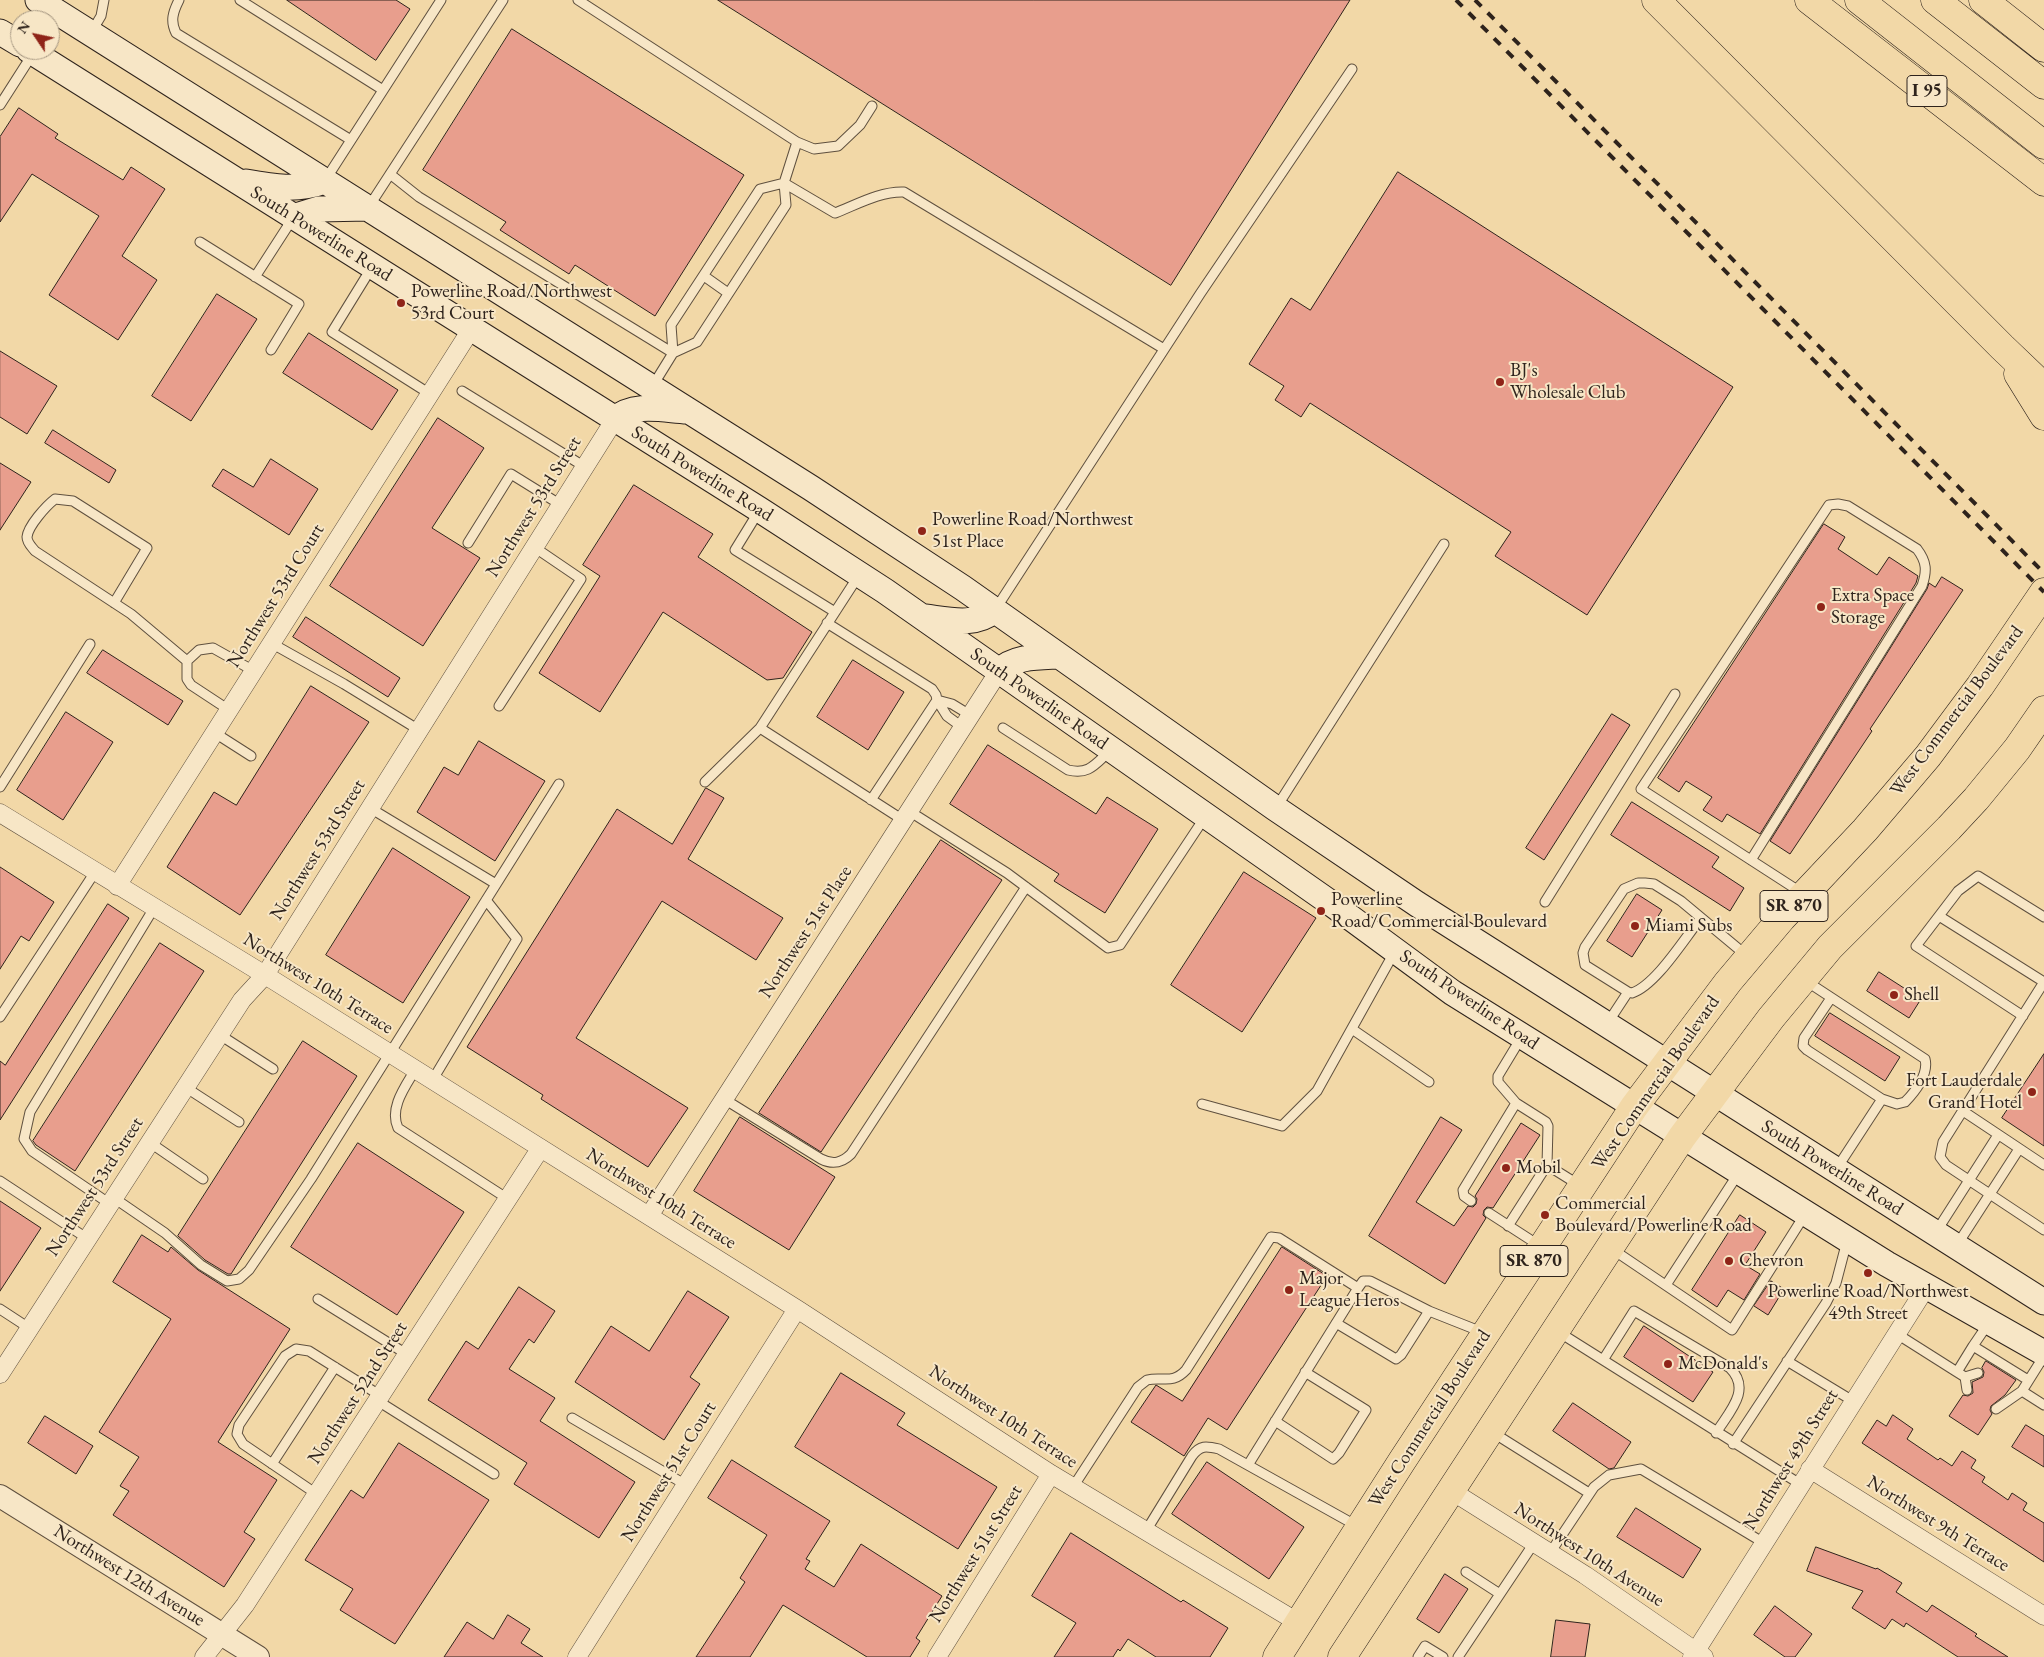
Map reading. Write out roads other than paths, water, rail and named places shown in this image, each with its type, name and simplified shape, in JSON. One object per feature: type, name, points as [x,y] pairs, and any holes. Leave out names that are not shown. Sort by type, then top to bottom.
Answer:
[{"type":"highway","points":[[1656,0],[2044,387]]},
{"type":"highway","name":"I 95","points":[[1809,0],[2044,182]]},
{"type":"highway","points":[[1859,0],[2044,144]]},
{"type":"highway","points":[[1935,0],[2044,85]]},
{"type":"highway","points":[[1983,0],[2044,48]]},
{"type":"highway","points":[[2002,347],[2044,416]]},
{"type":"highway","name":"West Commercial Boulevard","points":[[1277,1657],[1634,1107],[1749,957],[1804,894],[1865,830],[1928,756],[1980,686],[2044,592]]},
{"type":"highway","name":"SR 870","points":[[1342,1657],[1682,1137],[1771,1018],[1830,947],[1976,799],[2017,749],[2044,710]]},
{"type":"main road","name":"South Powerline Road","points":[[38,0],[811,488],[995,610],[1275,808],[1417,904],[2044,1302]]},
{"type":"main road","name":"South Powerline Road","points":[[45,60],[859,574],[922,616],[1332,904],[1453,993],[1522,1038],[1740,1171],[1847,1240],[2044,1354]]},
{"type":"main road","points":[[234,179],[288,189],[312,186],[325,181]]},
{"type":"main road","points":[[293,217],[319,209],[368,208]]},
{"type":"main road","points":[[615,419],[628,411],[637,409],[690,411]]},
{"type":"main road","points":[[922,616],[972,621],[989,615],[995,610]]},
{"type":"main road","points":[[999,671],[1011,662],[1018,660],[1059,656]]},
{"type":"street","name":"Northwest 53rd Court","points":[[117,886],[472,328]]},
{"type":"street","name":"Northwest 53rd Street","points":[[0,1374],[242,1000],[265,976],[615,419]]},
{"type":"street","name":"Northwest 51st Place","points":[[649,1216],[999,671]]},
{"type":"street","name":"Northwest 10th Terrace","points":[[0,814],[265,976],[649,1216],[1052,1474],[1299,1623]]},
{"type":"street","name":"Northwest 52nd Street","points":[[204,1657],[245,1605],[318,1495],[540,1149]]},
{"type":"street","name":"Northwest 49th Street","points":[[1697,1655],[1800,1484],[1927,1286]]},
{"type":"street","name":"Northwest 51st Court","points":[[577,1657],[797,1309]]},
{"type":"street","name":"Northwest 9th Terrace","points":[[1810,1469],[2044,1616]]},
{"type":"street","name":"Northwest 51st Street","points":[[937,1657],[1052,1474]]},
{"type":"street","name":"Northwest 10th Avenue","points":[[1450,1490],[1550,1553],[1697,1655]]},
{"type":"street","name":"Northwest 12th Avenue","points":[[0,1496],[258,1657]]},
{"type":"lane","points":[[91,34],[101,16],[104,0]]},
{"type":"lane","points":[[179,0],[173,15],[172,24],[176,33],[351,140]]},
{"type":"lane","points":[[240,0],[383,90]]},
{"type":"lane","points":[[325,181],[441,0]]},
{"type":"lane","points":[[368,208],[503,0]]},
{"type":"lane","points":[[578,0],[798,142],[814,149],[838,146],[860,125],[872,106]]},
{"type":"lane","points":[[0,105],[22,60]]},
{"type":"lane","points":[[995,610],[1164,349],[1352,70]]},
{"type":"lane","points":[[652,387],[674,353],[697,342],[786,205],[784,183],[798,142]]},
{"type":"lane","points":[[390,174],[419,197],[674,353]]},
{"type":"lane","points":[[674,353],[671,325],[760,189],[784,183],[835,213],[882,195],[904,192],[1164,349]]},
{"type":"lane","points":[[255,277],[293,217]]},
{"type":"lane","points":[[200,242],[299,304],[270,350]]},
{"type":"lane","points":[[373,266],[332,332],[430,394]]},
{"type":"lane","points":[[704,276],[728,293]]},
{"type":"lane","points":[[462,390],[585,466]]},
{"type":"lane","points":[[468,543],[511,474],[561,505]]},
{"type":"lane","points":[[114,603],[146,548],[73,501],[55,499],[46,506],[30,529],[27,538],[28,543],[35,551],[114,603],[131,614],[186,661],[188,679],[191,685],[230,710]]},
{"type":"lane","points":[[1751,860],[1922,586],[1926,572],[1924,559],[1917,548],[1848,506],[1829,505],[1642,789],[1751,860],[1804,894]]},
{"type":"lane","points":[[760,510],[736,550],[835,612]]},
{"type":"lane","points":[[1275,808],[1444,544]]},
{"type":"lane","points":[[499,706],[581,579],[534,547]]},
{"type":"lane","points":[[705,782],[760,728],[859,574]]},
{"type":"lane","points":[[827,623],[932,689],[947,716],[966,721]]},
{"type":"lane","points":[[270,643],[344,684],[418,730]]},
{"type":"lane","points":[[0,787],[90,644]]},
{"type":"lane","points":[[186,661],[199,650],[213,648],[254,672]]},
{"type":"lane","points":[[1545,902],[1675,694]]},
{"type":"lane","points":[[937,700],[952,704],[966,721]]},
{"type":"lane","points":[[871,800],[937,700]]},
{"type":"lane","points":[[760,728],[871,800],[906,815],[1007,873],[1108,948],[1120,945],[1205,816]]},
{"type":"lane","points":[[1003,728],[1068,770],[1087,772],[1111,750]]},
{"type":"lane","points":[[215,733],[251,756]]},
{"type":"lane","points":[[154,908],[30,1112],[24,1139],[32,1151],[165,1233],[201,1265],[227,1281],[240,1279],[249,1270],[311,1179],[559,784]]},
{"type":"lane","points":[[370,808],[496,884]]},
{"type":"lane","points":[[0,1016],[95,872]]},
{"type":"lane","points":[[2023,1016],[1916,946],[1958,891],[1978,876],[2044,917]]},
{"type":"lane","points":[[1701,918],[1651,982],[1639,991],[1628,992],[1585,965],[1583,959],[1585,947],[1624,889],[1638,883],[1654,884],[1681,901],[1749,957]]},
{"type":"lane","points":[[724,1099],[821,1159],[836,1163],[844,1161],[851,1154],[1026,887]]},
{"type":"lane","points":[[432,1081],[517,938],[486,900]]},
{"type":"lane","points":[[1939,916],[2044,982],[1943,1142],[1940,1157],[1946,1165],[2044,1230]]},
{"type":"lane","points":[[1202,1104],[1282,1126],[1316,1092],[1396,950]]},
{"type":"lane","points":[[1803,980],[1831,998],[1925,1060],[1927,1066],[1923,1076],[1905,1102],[1897,1104],[1882,1099],[1803,1046],[1804,1038],[1831,998]]},
{"type":"lane","points":[[1607,1024],[1628,992]]},
{"type":"lane","points":[[1352,1029],[1429,1082]]},
{"type":"lane","points":[[220,1035],[273,1069]]},
{"type":"lane","points":[[1508,1226],[1547,1165],[1548,1126],[1546,1122],[1516,1103],[1498,1082],[1498,1076],[1522,1038]]},
{"type":"lane","points":[[415,1070],[398,1100],[394,1119],[398,1128],[508,1199]]},
{"type":"lane","points":[[186,1087],[239,1122]]},
{"type":"lane","points":[[1835,1170],[1882,1099]]},
{"type":"lane","points":[[1471,1201],[1464,1196],[1463,1190],[1516,1103]]},
{"type":"lane","points":[[1963,1111],[2044,1165]]},
{"type":"lane","points":[[1935,1233],[1998,1135]]},
{"type":"lane","points":[[149,1142],[203,1179]]},
{"type":"lane","points":[[1956,1247],[2019,1149]]},
{"type":"lane","points":[[1547,1165],[1582,1187]]},
{"type":"lane","points":[[1666,1285],[1740,1171]]},
{"type":"lane","points":[[0,1181],[88,1239]]},
{"type":"lane","points":[[1489,1213],[1542,1248]]},
{"type":"lane","points":[[1610,1248],[1732,1330],[1806,1213]]},
{"type":"lane","points":[[1073,1487],[1142,1384],[1152,1379],[1168,1381],[1180,1377],[1186,1370],[1271,1237],[1279,1238],[1358,1288]]},
{"type":"lane","points":[[1733,1444],[1826,1303],[1836,1284],[1847,1240]]},
{"type":"lane","points":[[1248,1465],[1358,1288],[1364,1282],[1370,1281],[1429,1311],[1486,1334]]},
{"type":"lane","points":[[318,1299],[408,1355]]},
{"type":"lane","points":[[0,1310],[29,1328]]},
{"type":"lane","points":[[1336,1323],[1396,1359],[1401,1355],[1429,1311]]},
{"type":"lane","points":[[1603,1360],[1634,1311],[1730,1368],[1738,1376],[1740,1391],[1716,1433]]},
{"type":"lane","points":[[1956,1372],[1989,1321]]},
{"type":"lane","points":[[1556,1330],[1733,1444],[1800,1484]]},
{"type":"lane","points":[[1897,1334],[1965,1377],[1978,1373]]},
{"type":"lane","points":[[1972,1346],[2028,1380]]},
{"type":"lane","points":[[318,1495],[243,1444],[237,1434],[239,1425],[285,1356],[296,1349],[309,1351],[494,1474]]},
{"type":"lane","points":[[1996,1409],[2028,1380],[2044,1354]]},
{"type":"lane","points":[[1787,1361],[1854,1401]]},
{"type":"lane","points":[[272,1464],[335,1368]]},
{"type":"lane","points":[[1275,1421],[1333,1459],[1339,1453],[1366,1410],[1305,1372]]},
{"type":"lane","points":[[1965,1377],[1967,1390]]},
{"type":"lane","points":[[2015,1393],[2044,1405]]},
{"type":"lane","points":[[572,1418],[686,1485]]},
{"type":"lane","points":[[1490,1430],[1589,1493]]},
{"type":"lane","points":[[1146,1531],[1192,1456],[1200,1447],[1209,1446],[1219,1449],[1360,1527]]},
{"type":"lane","points":[[1550,1553],[1589,1493],[1604,1478],[1641,1469],[1764,1543]]},
{"type":"lane","points":[[1458,1657],[1534,1543]]},
{"type":"lane","points":[[1466,1572],[1500,1594]]},
{"type":"lane","points":[[1418,1657],[1425,1646],[1443,1657]]},
{"type":"railway","points":[[1456,0],[2044,592]]},
{"type":"railway","points":[[1475,0],[2044,573]]},
{"type":"place","name":"Powerline Road/Northwest 53rd Court","points":[[401,303]]},
{"type":"place","name":"BJ's Wholesale Club","points":[[1500,382]]},
{"type":"place","name":"Powerline Road/Northwest 51st Place","points":[[922,531]]},
{"type":"place","name":"Extra Space Storage","points":[[1821,607]]},
{"type":"place","name":"Powerline Road/Commercial Boulevard","points":[[1321,911]]},
{"type":"place","name":"Miami Subs","points":[[1635,926]]},
{"type":"place","name":"Shell","points":[[1894,995]]},
{"type":"place","name":"Fort Lauderdale Grand Hotel","points":[[2032,1092]]},
{"type":"place","name":"Mobil","points":[[1506,1168]]},
{"type":"place","name":"Commercial Boulevard/Powerline Road","points":[[1545,1215]]},
{"type":"place","name":"Chevron","points":[[1729,1261]]},
{"type":"place","name":"Powerline Road/Northwest 49th Street","points":[[1868,1273]]},
{"type":"place","name":"Major League Heros","points":[[1289,1290]]},
{"type":"place","name":"McDonald's","points":[[1668,1364]]}]
